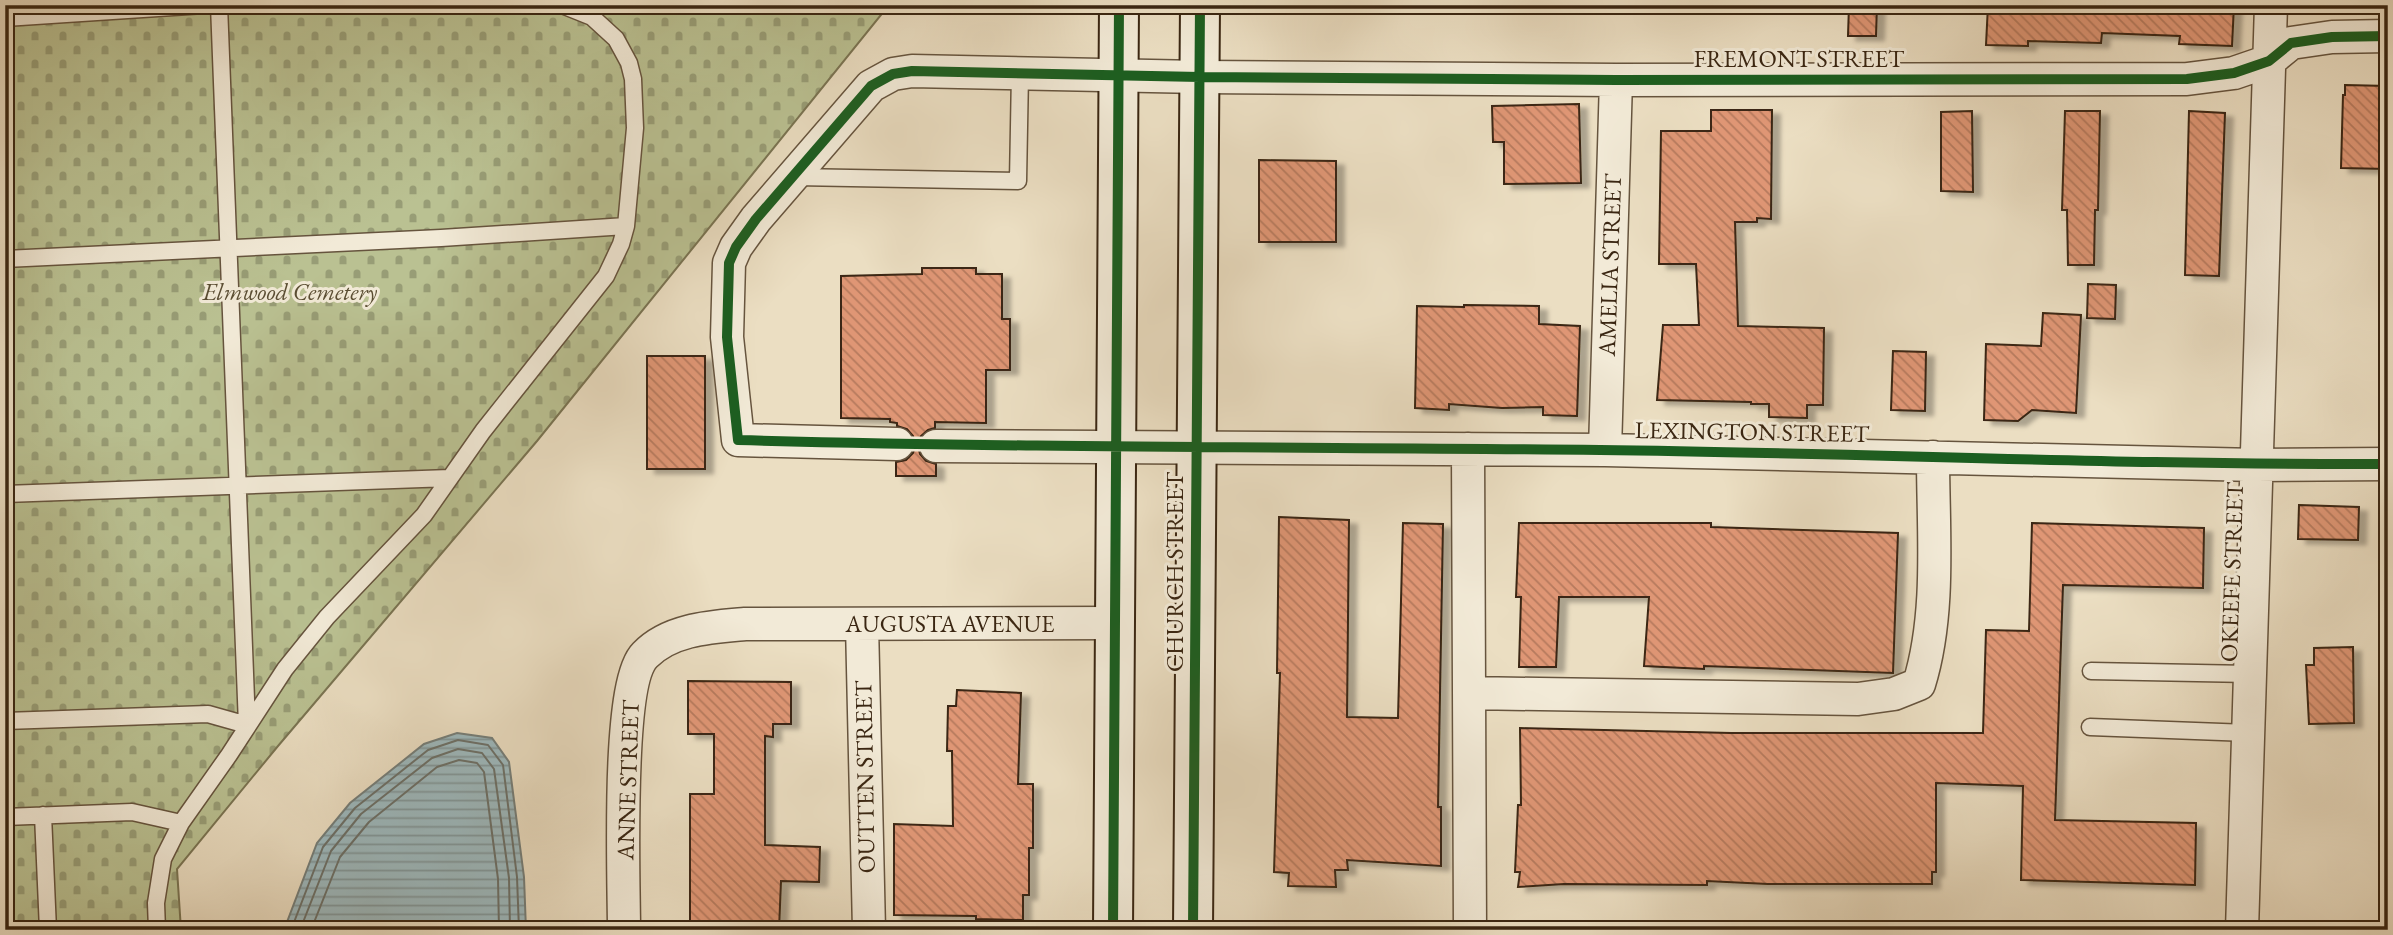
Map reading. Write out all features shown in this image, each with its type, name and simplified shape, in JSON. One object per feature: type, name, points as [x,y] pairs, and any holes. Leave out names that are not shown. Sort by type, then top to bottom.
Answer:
[{"type":"main road","points":[[1113,930],[1119,5]]},
{"type":"main road","name":"CHURCH STREET","points":[[1193,930],[1200,5]]},
{"type":"street","name":"OKEEFE STREET","points":[[2242,930],[2271,5]]},
{"type":"street","name":"FREMONT STREET","points":[[897,444],[738,440],[727,337],[729,263],[736,247],[756,219],[871,86],[893,74],[912,71],[1200,77],[1616,80],[2187,79],[2234,73],[2269,61],[2291,43],[2332,37],[2388,36]]},
{"type":"street","name":"AMELIA STREET","points":[[1605,450],[1616,80]]},
{"type":"street","name":"LEXINGTON STREET","points":[[936,446],[1605,450],[2256,465],[2388,464]]},
{"type":"street","points":[[1468,449],[1470,930]]},
{"type":"street","points":[[1469,693],[1858,699],[1894,694],[1919,684],[1928,654],[1933,609],[1933,457]]},
{"type":"street","name":"AUGUSTA AVENUE","points":[[785,624],[1115,623]]},
{"type":"street","name":"ANNE STREET","points":[[624,930],[624,750],[633,680],[642,657],[659,643],[703,628],[785,624]]},
{"type":"street","name":"OUTTEN STREET","points":[[862,624],[869,930]]},
{"type":"lane","points":[[5,18],[74,9],[204,5]]},
{"type":"lane","points":[[219,5],[247,725]]},
{"type":"lane","points":[[158,930],[156,903],[163,859],[181,822],[285,669],[327,617],[416,524],[483,431],[606,276],[621,244],[626,226],[635,128],[633,79],[629,63],[616,39],[592,17],[562,5]]},
{"type":"lane","points":[[792,177],[1018,181],[1020,73]]},
{"type":"lane","points":[[5,259],[441,238],[626,226]]},
{"type":"lane","points":[[5,494],[450,478]]},
{"type":"lane","points":[[2091,671],[2250,674]]},
{"type":"lane","points":[[5,721],[208,714],[247,725]]},
{"type":"lane","points":[[2090,727],[2248,733]]},
{"type":"lane","points":[[5,817],[132,812],[181,822]]},
{"type":"lane","points":[[43,816],[48,930]]},
{"type":"green space","name":"Elmwood Cemetery","points":[[5,5],[889,5],[537,441],[177,869],[181,930],[5,930]]},
{"type":"water","points":[[457,733],[492,738],[509,762],[524,877],[526,930],[284,930],[317,843],[350,803],[424,744]]},
{"type":"building","points":[[1849,5],[1877,5],[1876,36],[1848,36]]},
{"type":"building","points":[[1988,5],[2234,5],[2232,46],[2179,44],[2180,36],[2102,33],[2101,43],[2028,41],[2028,46],[1986,45]]},
{"type":"building","points":[[2345,85],[2388,86],[2388,169],[2341,168]]},
{"type":"building","points":[[1579,104],[1581,183],[1504,184],[1504,142],[1493,142],[1492,106]]},
{"type":"building","points":[[1711,110],[1772,110],[1771,219],[1757,218],[1757,222],[1735,222],[1738,326],[1824,328],[1823,405],[1807,405],[1807,418],[1769,417],[1769,404],[1657,400],[1663,325],[1699,325],[1696,264],[1659,264],[1661,131],[1711,131]]},
{"type":"building","points":[[1972,111],[1973,192],[1941,191],[1941,112]]},
{"type":"building","points":[[2065,111],[2100,111],[2094,265],[2068,265],[2067,210],[2062,210]]},
{"type":"building","points":[[2189,111],[2225,113],[2219,276],[2185,275]]},
{"type":"building","points":[[1259,160],[1336,161],[1336,242],[1259,242]]},
{"type":"building","points":[[922,268],[976,268],[976,274],[1002,274],[1002,319],[1010,319],[1010,370],[986,370],[986,423],[935,422],[935,428],[921,436],[918,445],[920,454],[926,461],[936,464],[936,476],[896,476],[896,462],[906,460],[913,453],[915,445],[913,436],[907,429],[890,422],[890,419],[841,418],[841,276],[922,274]]},
{"type":"building","points":[[2088,284],[2116,285],[2115,319],[2087,318]]},
{"type":"building","points":[[1417,306],[1539,306],[1539,324],[1580,326],[1577,416],[1543,415],[1543,407],[1502,408],[1449,404],[1449,410],[1415,408]]},
{"type":"building","points":[[2043,313],[2081,315],[2076,413],[2032,410],[2018,421],[1984,420],[1986,344],[2041,346]]},
{"type":"building","points":[[1893,351],[1926,352],[1925,411],[1891,410]]},
{"type":"building","points":[[647,356],[705,356],[705,469],[647,469]]},
{"type":"building","points":[[2299,505],[2359,507],[2358,540],[2298,539]]},
{"type":"building","points":[[1279,517],[1349,520],[1347,717],[1398,718],[1403,523],[1443,524],[1438,807],[1441,807],[1441,866],[1347,860],[1348,870],[1335,870],[1336,887],[1288,886],[1289,873],[1274,872],[1280,673],[1277,673]]},
{"type":"building","points":[[1519,523],[1711,523],[1711,527],[1898,533],[1893,673],[1644,666],[1649,597],[1559,597],[1556,667],[1519,667],[1521,597],[1516,597]]},
{"type":"building","points":[[2032,523],[2204,528],[2203,588],[2063,585],[2055,820],[2196,823],[2195,885],[2021,880],[2023,786],[1936,783],[1936,872],[1932,872],[1932,884],[1768,884],[1707,881],[1707,885],[1564,884],[1518,887],[1520,872],[1515,872],[1518,805],[1521,805],[1520,728],[1731,733],[1983,733],[1986,630],[2029,631]]},
{"type":"building","points":[[2353,647],[2354,723],[2309,724],[2306,665],[2314,665],[2314,648]]},
{"type":"building","points":[[688,681],[791,682],[791,724],[773,724],[773,737],[765,736],[765,845],[820,847],[819,882],[781,881],[779,930],[690,930],[690,794],[714,794],[714,734],[688,734]]},
{"type":"building","points":[[957,690],[1021,693],[1018,784],[1033,784],[1033,848],[1029,848],[1029,895],[1023,895],[1023,920],[976,919],[976,916],[894,915],[894,824],[953,826],[952,751],[947,751],[948,706],[956,706]]},
{"type":"cycle path","points":[[1113,930],[1119,5]]},
{"type":"cycle path","points":[[1193,930],[1200,5]]},
{"type":"cycle path","points":[[2388,36],[2332,37],[2291,43],[2269,61],[2234,73],[2187,79],[1616,80],[1200,77],[912,71],[893,74],[871,86],[756,219],[736,247],[729,263],[727,337],[738,440],[1062,446],[1600,450],[2191,463],[2388,464]]}]
